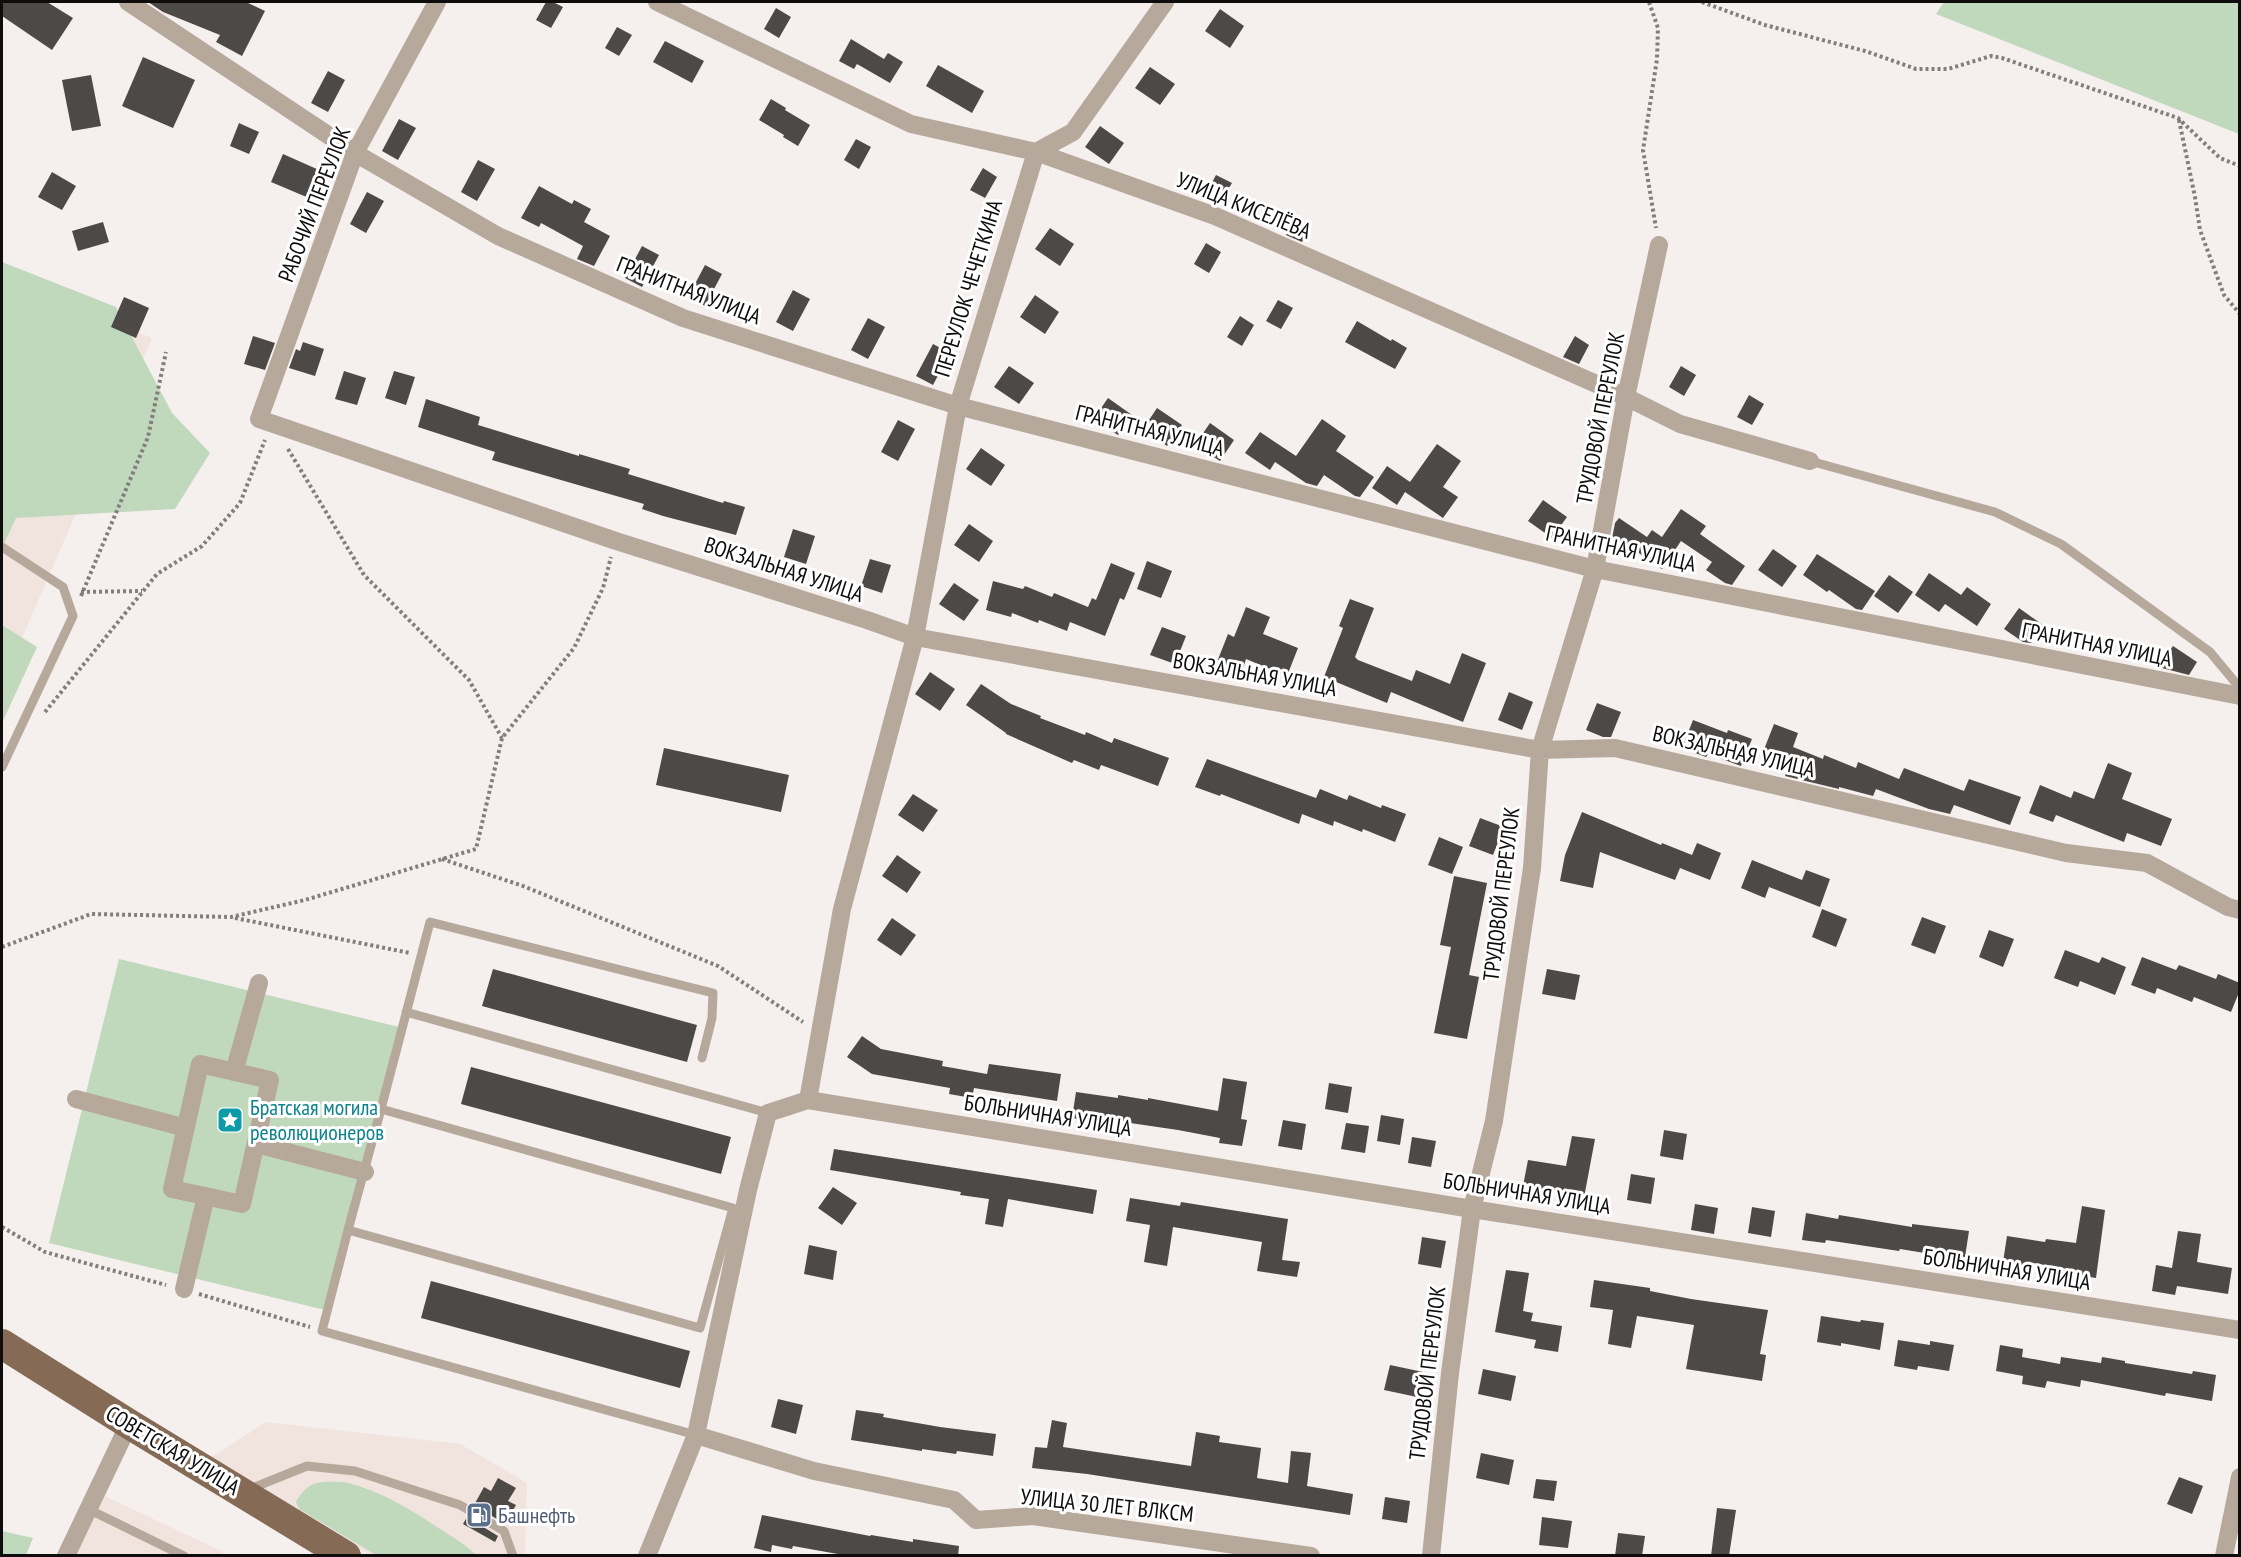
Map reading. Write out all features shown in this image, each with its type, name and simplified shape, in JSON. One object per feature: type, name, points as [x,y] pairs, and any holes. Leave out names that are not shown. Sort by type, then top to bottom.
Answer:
[{"type":"main road","name":"СОВЕТСКАЯ УЛИЦА","points":[[2,1344],[346,1556]]},
{"type":"street","name":"ГРАНИТНАЯ УЛИЦА","points":[[128,2],[355,153],[498,236],[683,318],[958,406],[1595,569],[2240,696]]},
{"type":"street","name":"РАБОЧИЙ ПЕРЕУЛОК","points":[[272,423],[259,419],[355,153],[437,2]]},
{"type":"street","name":"УЛИЦА КИСЕЛЁВА","points":[[657,2],[911,124],[1036,152],[1215,216],[1626,396],[1680,424],[1810,462]]},
{"type":"street","points":[[1036,152],[1073,132],[1165,2]]},
{"type":"street","name":"ПЕРЕУЛОК ЧЕЧЕТКИНА","points":[[808,1100],[842,909],[915,637],[958,406],[1036,152]]},
{"type":"street","name":"ТРУДОВОЙ ПЕРЕУЛОК","points":[[1431,1556],[1450,1373],[1472,1209],[1496,1110],[1532,868],[1540,750],[1595,569],[1626,396],[1659,245]]},
{"type":"street","name":"ВОКЗАЛЬНАЯ УЛИЦА","points":[[272,423],[616,541],[915,637],[1540,750],[1615,748],[2066,853],[2147,863],[2228,907],[2240,910]]},
{"type":"street","points":[[234,1072],[259,983]]},
{"type":"street","points":[[200,1064],[270,1080],[242,1204],[172,1188],[186,1128],[200,1064]]},
{"type":"street","points":[[76,1099],[186,1128]]},
{"type":"street","points":[[647,1556],[696,1435],[748,1190],[768,1113],[808,1100]]},
{"type":"street","name":"БОЛЬНИЧНАЯ УЛИЦА","points":[[808,1100],[1472,1209],[2240,1330]]},
{"type":"street","points":[[256,1144],[365,1172]]},
{"type":"street","points":[[184,1289],[206,1196]]},
{"type":"street","points":[[66,1556],[129,1424]]},
{"type":"street","name":"УЛИЦА 30 ЛЕТ ВЛКСМ","points":[[696,1435],[814,1471],[954,1500],[976,1521],[1032,1516],[1311,1556]]},
{"type":"street","points":[[2224,1556],[2240,1477]]},
{"type":"lane","points":[[1810,462],[1995,512],[2061,543],[2210,652],[2240,688]]},
{"type":"lane","points":[[2,547],[63,587],[73,616],[2,767]]},
{"type":"lane","points":[[696,1435],[322,1331],[430,922],[713,993],[712,1018],[702,1058]]},
{"type":"lane","points":[[406,1012],[768,1113]]},
{"type":"lane","points":[[348,1230],[700,1328],[733,1208],[381,1109]]},
{"type":"lane","points":[[243,1492],[308,1466],[355,1471],[460,1505],[504,1530],[513,1556]]},
{"type":"lane","points":[[88,1509],[184,1556]]},
{"type":"path","points":[[1649,2],[1658,28],[1658,59],[1643,150],[1659,245]]},
{"type":"path","points":[[1702,2],[1765,24],[1866,51],[1916,69],[1948,69],[1991,56],[2002,58],[2178,118],[2220,158],[2240,166]]},
{"type":"path","points":[[2178,118],[2195,197],[2199,230],[2224,295],[2240,314]]},
{"type":"path","points":[[73,616],[148,437],[166,352]]},
{"type":"path","points":[[44,713],[157,574],[202,546],[240,503],[272,423]]},
{"type":"path","points":[[272,423],[364,575],[469,680],[502,738]]},
{"type":"path","points":[[231,917],[305,900],[476,849],[502,738],[574,648],[603,588],[616,541]]},
{"type":"path","points":[[63,587],[82,592],[142,591]]},
{"type":"path","points":[[441,859],[523,886],[718,966],[820,1033]]},
{"type":"path","points":[[2,947],[91,914],[231,917],[421,956]]},
{"type":"path","points":[[2,1227],[45,1252],[184,1289],[322,1331]]},
{"type":"shaded area","points":[[2,274],[152,338],[2,684]]},
{"type":"shaded area","points":[[266,1422],[460,1444],[527,1483],[525,1555],[370,1555],[207,1460]]},
{"type":"shaded area","points":[[105,1496],[223,1552],[222,1556],[76,1556]]},
{"type":"green space","points":[[1944,2],[2239,2],[2239,134],[1936,14]]},
{"type":"green space","points":[[2,262],[116,307],[172,413],[210,453],[175,509],[16,518],[2,548]]},
{"type":"green space","points":[[2,625],[37,647],[2,723]]},
{"type":"green space","points":[[119,959],[399,1027],[329,1311],[49,1243]]},
{"type":"green space","points":[[344,1482],[368,1489],[402,1505],[456,1539],[476,1555],[376,1555],[299,1509],[296,1502],[306,1489],[316,1483]]},
{"type":"green space","points":[[2,1531],[33,1538],[26,1555],[2,1555]]},
{"type":"building","points":[[2,2],[47,2],[73,18],[52,50],[2,16]]},
{"type":"building","points":[[148,2],[246,2],[265,11],[242,56],[216,42],[220,35],[163,12]]},
{"type":"building","points":[[546,2],[553,2],[563,7],[551,28],[536,20]]},
{"type":"building","points":[[776,8],[791,17],[779,38],[764,29]]},
{"type":"building","points":[[1220,9],[1244,26],[1230,48],[1205,31]]},
{"type":"building","points":[[617,27],[632,35],[619,56],[605,48]]},
{"type":"building","points":[[851,39],[884,59],[888,53],[903,62],[890,83],[857,64],[854,69],[839,61]]},
{"type":"building","points":[[665,41],[704,61],[692,83],[653,62]]},
{"type":"building","points":[[143,57],[195,80],[173,128],[122,106]]},
{"type":"building","points":[[938,65],[984,91],[972,113],[926,86]]},
{"type":"building","points":[[1150,67],[1175,84],[1160,105],[1135,88]]},
{"type":"building","points":[[328,71],[345,80],[328,112],[311,103]]},
{"type":"building","points":[[91,75],[101,126],[72,131],[62,80]]},
{"type":"building","points":[[771,99],[810,125],[798,146],[759,120]]},
{"type":"building","points":[[399,119],[416,128],[398,160],[382,151]]},
{"type":"building","points":[[239,123],[259,132],[249,154],[230,146]]},
{"type":"building","points":[[1100,126],[1124,143],[1109,164],[1085,147]]},
{"type":"building","points":[[856,139],[871,147],[859,169],[844,160]]},
{"type":"building","points":[[283,154],[328,174],[316,201],[271,182]]},
{"type":"building","points":[[478,160],[495,169],[477,201],[461,192]]},
{"type":"building","points":[[983,168],[997,177],[985,198],[970,190]]},
{"type":"building","points":[[52,172],[76,186],[62,210],[38,197]]},
{"type":"building","points":[[1216,175],[1232,183],[1219,204],[1205,196]]},
{"type":"building","points":[[539,186],[572,204],[574,200],[591,209],[584,222],[610,236],[594,266],[577,259],[583,246],[541,223],[539,227],[521,218]]},
{"type":"building","points":[[367,192],[384,201],[366,233],[350,224]]},
{"type":"building","points":[[1296,217],[1311,226],[1302,242],[1286,235]]},
{"type":"building","points":[[103,222],[109,242],[78,251],[72,231]]},
{"type":"building","points":[[1050,228],[1074,244],[1060,266],[1035,249]]},
{"type":"building","points":[[1206,243],[1221,252],[1209,273],[1194,264]]},
{"type":"building","points":[[642,246],[659,255],[642,287],[625,278]]},
{"type":"building","points":[[705,265],[722,274],[705,306],[688,297]]},
{"type":"building","points":[[793,290],[810,299],[793,331],[776,322]]},
{"type":"building","points":[[1035,295],[1059,312],[1045,334],[1020,317]]},
{"type":"building","points":[[124,297],[149,308],[136,338],[111,327]]},
{"type":"building","points":[[1278,300],[1293,308],[1281,329],[1266,321]]},
{"type":"building","points":[[1240,316],[1254,325],[1242,346],[1227,337]]},
{"type":"building","points":[[868,318],[885,327],[868,359],[851,350]]},
{"type":"building","points":[[1357,321],[1407,348],[1395,369],[1345,342]]},
{"type":"building","points":[[253,336],[275,343],[265,370],[244,364]]},
{"type":"building","points":[[1575,336],[1589,345],[1579,364],[1563,357]]},
{"type":"building","points":[[303,342],[324,349],[315,376],[289,368],[296,349],[300,351]]},
{"type":"building","points":[[933,344],[950,353],[933,385],[916,376]]},
{"type":"building","points":[[1009,366],[1034,383],[1019,404],[994,387]]},
{"type":"building","points":[[1681,366],[1696,375],[1684,396],[1669,387]]},
{"type":"building","points":[[344,371],[366,378],[357,405],[335,399]]},
{"type":"building","points":[[394,371],[415,377],[406,405],[385,398]]},
{"type":"building","points":[[1749,395],[1764,404],[1752,425],[1737,417]]},
{"type":"building","points":[[1108,398],[1132,415],[1118,435],[1093,420]]},
{"type":"building","points":[[426,399],[480,417],[478,425],[630,469],[628,474],[723,503],[724,501],[745,507],[736,535],[663,516],[642,509],[644,504],[492,460],[495,452],[418,427]]},
{"type":"building","points":[[1157,408],[1182,425],[1167,446],[1143,429]]},
{"type":"building","points":[[1322,419],[1346,436],[1336,451],[1374,477],[1360,497],[1324,475],[1317,486],[1306,483],[1275,462],[1270,470],[1245,453],[1260,432],[1296,456]]},
{"type":"building","points":[[898,420],[915,429],[898,461],[881,452]]},
{"type":"building","points":[[1210,423],[1234,440],[1220,461],[1195,445]]},
{"type":"building","points":[[1437,444],[1461,461],[1443,487],[1458,497],[1443,518],[1405,492],[1397,505],[1372,488],[1387,466],[1410,482]]},
{"type":"building","points":[[981,448],[1005,465],[991,486],[966,469]]},
{"type":"building","points":[[1543,500],[1567,517],[1552,538],[1528,521]]},
{"type":"building","points":[[1681,509],[1706,526],[1700,534],[1745,566],[1732,585],[1706,570],[1712,562],[1681,541],[1662,569],[1633,549],[1628,556],[1611,544],[1615,523],[1619,518],[1647,537],[1652,530],[1662,537]]},
{"type":"building","points":[[969,524],[993,541],[979,562],[954,545]]},
{"type":"building","points":[[793,529],[815,536],[806,564],[784,557]]},
{"type":"building","points":[[1773,549],[1797,566],[1782,587],[1758,570]]},
{"type":"building","points":[[1817,554],[1875,591],[1862,610],[1856,609],[1829,590],[1827,592],[1803,575]]},
{"type":"building","points":[[870,559],[891,565],[882,593],[861,586]]},
{"type":"building","points":[[1147,561],[1172,571],[1161,598],[1137,589]]},
{"type":"building","points":[[1111,563],[1135,573],[1124,600],[1120,598],[1105,636],[1070,622],[1067,631],[1012,613],[1011,617],[986,610],[993,581],[1023,589],[1025,586],[1052,597],[1054,593],[1088,607],[1092,598],[1096,600]]},
{"type":"building","points":[[1929,573],[1961,595],[1967,587],[1991,604],[1977,626],[1945,604],[1939,612],[1915,595]]},
{"type":"building","points":[[1889,575],[1913,592],[1898,613],[1874,596]]},
{"type":"building","points":[[954,583],[979,600],[964,621],[939,604]]},
{"type":"building","points":[[1350,599],[1374,608],[1355,657],[1358,660],[1412,681],[1416,670],[1450,684],[1462,653],[1486,663],[1463,722],[1391,692],[1387,703],[1324,677],[1343,628],[1339,626]]},
{"type":"building","points":[[1246,607],[1270,617],[1263,634],[1298,648],[1287,676],[1246,659],[1242,671],[1217,662],[1228,634],[1234,637]]},
{"type":"building","points":[[2019,608],[2043,625],[2031,643],[2023,642],[2004,629]]},
{"type":"building","points":[[1162,627],[1186,636],[1175,664],[1150,655]]},
{"type":"building","points":[[2173,646],[2197,662],[2189,675],[2158,667]]},
{"type":"building","points":[[930,672],[955,689],[940,711],[915,694]]},
{"type":"building","points":[[981,684],[1011,704],[1041,716],[1040,718],[1085,735],[1086,732],[1112,743],[1114,738],[1169,758],[1158,786],[1101,765],[1099,770],[1074,760],[1072,763],[1006,734],[966,705]]},
{"type":"building","points":[[1509,692],[1533,702],[1522,730],[1498,720]]},
{"type":"building","points":[[1597,703],[1621,712],[1611,737],[1603,737],[1586,730]]},
{"type":"building","points":[[1693,720],[1727,733],[1728,730],[1752,739],[1741,766],[1708,754],[1706,757],[1682,748]]},
{"type":"building","points":[[1774,724],[1798,733],[1793,747],[1823,759],[1824,755],[1856,768],[1858,762],[1899,779],[1904,768],[1964,791],[1969,779],[2021,797],[2010,825],[1954,805],[1950,814],[1929,809],[1876,789],[1873,796],[1785,776],[1790,762],[1763,752]]},
{"type":"building","points":[[664,748],[789,775],[781,812],[656,785]]},
{"type":"building","points":[[1207,759],[1316,798],[1320,789],[1347,800],[1349,795],[1381,808],[1382,805],[1406,814],[1395,842],[1363,829],[1362,832],[1334,821],[1333,826],[1302,814],[1299,824],[1221,794],[1220,796],[1195,787]]},
{"type":"building","points":[[2108,763],[2132,773],[2122,799],[2172,819],[2161,846],[2127,833],[2124,842],[2056,815],[2053,822],[2029,813],[2040,785],[2071,798],[2074,791],[2094,799]]},
{"type":"building","points":[[913,794],[938,810],[923,832],[898,815]]},
{"type":"building","points":[[1582,812],[1661,845],[1662,843],[1692,855],[1697,843],[1721,853],[1710,880],[1680,868],[1675,880],[1600,852],[1593,888],[1560,881],[1565,855]]},
{"type":"building","points":[[1480,818],[1504,827],[1493,855],[1469,846]]},
{"type":"building","points":[[1439,837],[1463,847],[1452,874],[1428,865]]},
{"type":"building","points":[[897,855],[921,872],[907,893],[882,876]]},
{"type":"building","points":[[1752,860],[1802,880],[1806,870],[1830,879],[1820,907],[1769,887],[1765,898],[1741,888]]},
{"type":"building","points":[[1454,876],[1487,883],[1469,975],[1479,977],[1467,1039],[1434,1033],[1451,947],[1440,945]]},
{"type":"building","points":[[1822,909],[1847,919],[1836,947],[1812,937]]},
{"type":"building","points":[[1922,917],[1946,926],[1935,954],[1911,945]]},
{"type":"building","points":[[892,918],[916,935],[901,956],[877,940]]},
{"type":"building","points":[[1989,930],[2014,939],[2003,967],[1979,957]]},
{"type":"building","points":[[2065,950],[2099,963],[2102,957],[2126,967],[2115,995],[2080,981],[2078,987],[2054,978]]},
{"type":"building","points":[[2142,957],[2176,970],[2179,965],[2216,979],[2218,974],[2240,983],[2240,990],[2231,1012],[2194,997],[2192,1002],[2157,988],[2155,994],[2131,985]]},
{"type":"building","points":[[493,969],[697,1025],[687,1062],[482,1006]]},
{"type":"building","points":[[1547,969],[1580,975],[1575,1000],[1542,994]]},
{"type":"building","points":[[862,1036],[881,1049],[943,1061],[942,1066],[987,1074],[989,1064],[1061,1074],[1057,1101],[974,1088],[972,1098],[949,1094],[950,1088],[872,1074],[847,1057]]},
{"type":"building","points":[[471,1067],[731,1137],[721,1174],[461,1104]]},
{"type":"building","points":[[1223,1078],[1247,1082],[1241,1119],[1247,1120],[1242,1146],[1219,1143],[1220,1138],[1178,1130],[1096,1118],[1095,1122],[1072,1118],[1076,1092],[1118,1098],[1118,1095],[1148,1100],[1148,1098],[1218,1111]]},
{"type":"building","points":[[1329,1083],[1352,1087],[1348,1113],[1325,1109]]},
{"type":"building","points":[[1381,1115],[1404,1119],[1400,1145],[1377,1141]]},
{"type":"building","points":[[1283,1120],[1306,1124],[1302,1150],[1278,1146]]},
{"type":"building","points":[[1346,1123],[1369,1126],[1365,1153],[1341,1149]]},
{"type":"building","points":[[1664,1130],[1687,1134],[1683,1160],[1660,1156]]},
{"type":"building","points":[[1572,1136],[1595,1139],[1583,1203],[1560,1199],[1561,1192],[1523,1186],[1528,1160],[1566,1166]]},
{"type":"building","points":[[1412,1137],[1436,1141],[1431,1167],[1408,1163]]},
{"type":"building","points":[[834,1149],[1097,1190],[1093,1214],[1008,1199],[1003,1227],[985,1224],[989,1199],[960,1195],[961,1192],[830,1170]]},
{"type":"building","points":[[1631,1174],[1655,1178],[1651,1204],[1627,1200]]},
{"type":"building","points":[[833,1187],[857,1203],[842,1225],[818,1208]]},
{"type":"building","points":[[1130,1198],[1180,1206],[1181,1202],[1288,1219],[1282,1260],[1300,1262],[1297,1277],[1257,1271],[1262,1242],[1173,1227],[1167,1266],[1144,1262],[1150,1225],[1126,1221]]},
{"type":"building","points":[[1695,1204],[1718,1208],[1714,1234],[1691,1230]]},
{"type":"building","points":[[2082,1206],[2105,1210],[2096,1278],[2072,1274],[2073,1270],[2027,1262],[2027,1266],[2003,1262],[2007,1236],[2045,1242],[2046,1239],[2076,1243]]},
{"type":"building","points":[[1752,1207],[1775,1211],[1771,1237],[1748,1233]]},
{"type":"building","points":[[1806,1213],[1838,1219],[1839,1215],[1912,1227],[1912,1224],[1969,1231],[1965,1257],[1900,1249],[1899,1251],[1826,1240],[1825,1243],[1802,1240]]},
{"type":"building","points":[[2178,1231],[2201,1234],[2197,1262],[2232,1268],[2228,1294],[2177,1286],[2175,1295],[2152,1291],[2156,1265],[2172,1268]]},
{"type":"building","points":[[1422,1237],[1446,1241],[1441,1268],[1418,1264]]},
{"type":"building","points":[[809,1245],[837,1251],[833,1280],[804,1274]]},
{"type":"building","points":[[1506,1270],[1529,1273],[1523,1311],[1533,1313],[1531,1321],[1562,1326],[1558,1352],[1534,1348],[1536,1340],[1495,1332]]},
{"type":"building","points":[[1594,1280],[1650,1288],[1650,1291],[1691,1299],[1768,1310],[1760,1354],[1766,1355],[1762,1381],[1686,1369],[1694,1325],[1637,1316],[1631,1348],[1608,1344],[1613,1310],[1590,1307]]},
{"type":"building","points":[[431,1281],[690,1351],[680,1388],[421,1318]]},
{"type":"building","points":[[1821,1316],[1884,1323],[1880,1350],[1841,1343],[1841,1346],[1817,1342]]},
{"type":"building","points":[[1898,1340],[1930,1345],[1930,1341],[1954,1345],[1949,1371],[1918,1366],[1917,1370],[1894,1366]]},
{"type":"building","points":[[2000,1345],[2023,1349],[2022,1357],[2060,1364],[2061,1357],[2101,1363],[2102,1357],[2192,1374],[2193,1371],[2216,1375],[2212,1401],[2166,1393],[2165,1396],[2081,1380],[2080,1387],[2047,1381],[2045,1388],[2022,1384],[2023,1376],[1996,1371]]},
{"type":"building","points":[[1390,1365],[1423,1372],[1417,1397],[1384,1390]]},
{"type":"building","points":[[1483,1369],[1516,1376],[1511,1401],[1478,1394]]},
{"type":"building","points":[[778,1399],[803,1405],[796,1434],[771,1427]]},
{"type":"building","points":[[856,1410],[940,1427],[996,1434],[993,1456],[957,1451],[956,1454],[922,1449],[922,1451],[851,1440]]},
{"type":"building","points":[[1052,1420],[1067,1423],[1063,1447],[1191,1466],[1196,1432],[1220,1436],[1219,1442],[1261,1448],[1257,1478],[1288,1483],[1291,1451],[1311,1453],[1307,1486],[1353,1494],[1350,1515],[1087,1474],[1032,1468],[1035,1447],[1047,1448]]},
{"type":"building","points":[[1481,1453],[1514,1460],[1509,1485],[1476,1478]]},
{"type":"building","points":[[2179,1477],[2203,1486],[2192,1514],[2167,1504]]},
{"type":"building","points":[[498,1478],[516,1488],[508,1501],[516,1505],[505,1524],[474,1505],[484,1487],[491,1491]]},
{"type":"building","points":[[1536,1479],[1557,1481],[1554,1501],[1533,1498]]},
{"type":"building","points":[[1385,1497],[1410,1501],[1407,1523],[1382,1519]]},
{"type":"building","points":[[1717,1508],[1736,1510],[1729,1556],[1711,1556]]},
{"type":"building","points":[[762,1515],[870,1536],[913,1542],[913,1539],[959,1546],[958,1556],[849,1556],[793,1546],[792,1549],[772,1545],[771,1552],[754,1548]]},
{"type":"building","points":[[467,1517],[498,1536],[495,1542],[463,1524]]},
{"type":"building","points":[[1542,1517],[1572,1521],[1568,1548],[1539,1545]]},
{"type":"building","points":[[1618,1533],[1645,1536],[1642,1556],[1615,1556]]},
{"type":"place","name":"Братская могила революционеров","points":[[230,1120]]},
{"type":"place","name":"Башнефть","points":[[479,1515]]}]
